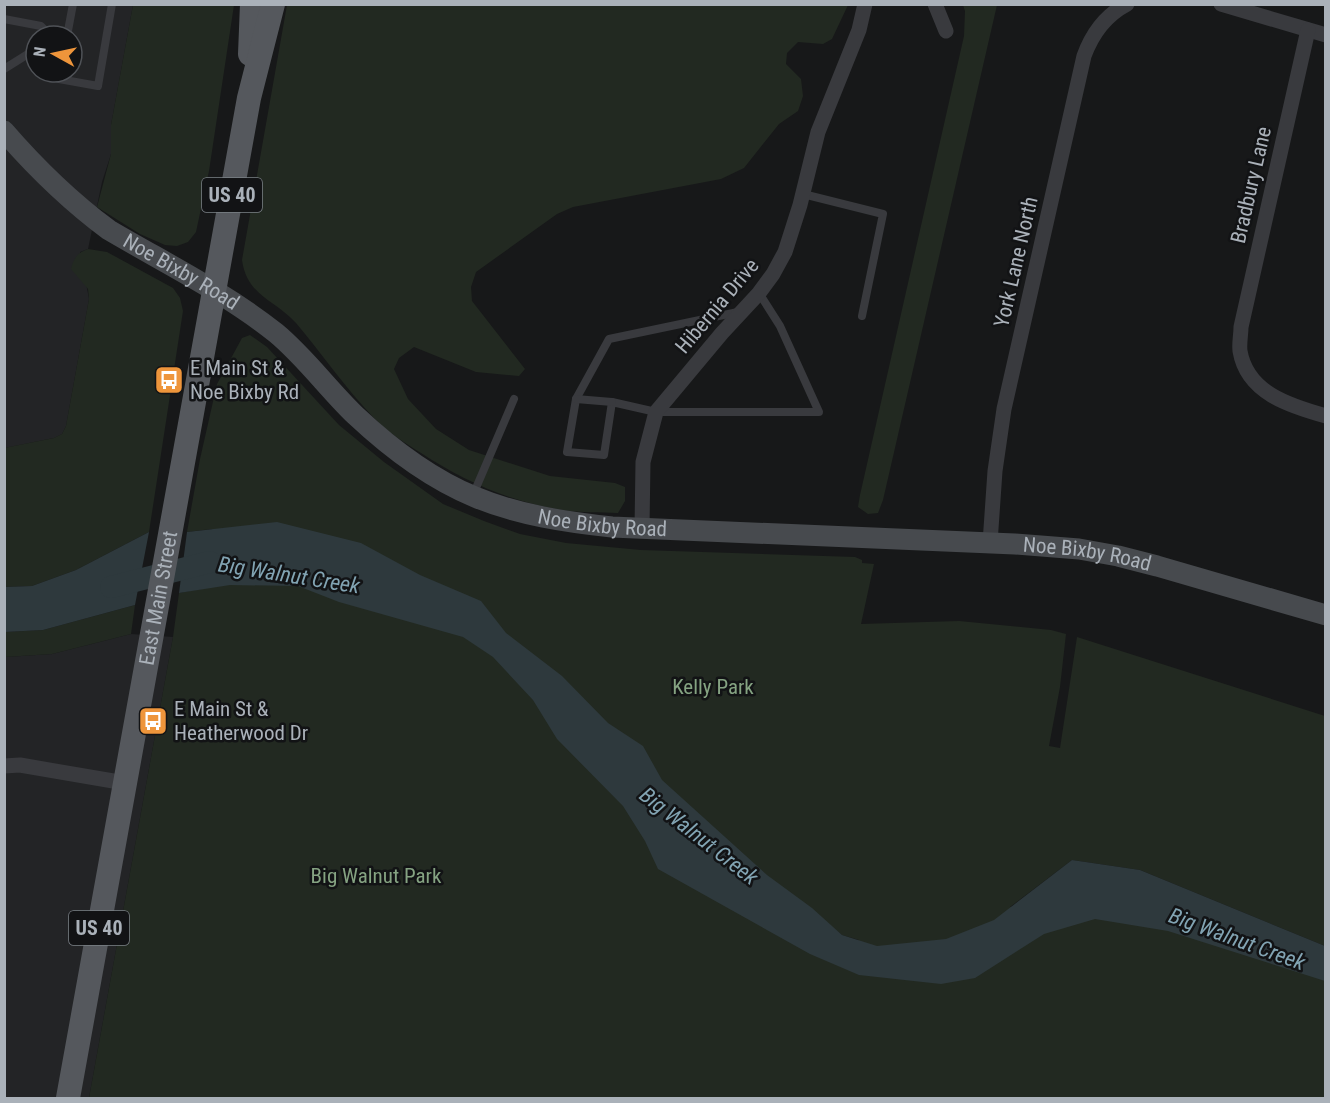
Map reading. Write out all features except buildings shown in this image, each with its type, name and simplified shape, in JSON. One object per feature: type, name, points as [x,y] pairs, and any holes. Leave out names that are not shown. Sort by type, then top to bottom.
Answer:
[{"type":"main road","name":"East Main Street","points":[[249,98],[252,4]]},
{"type":"main road","name":"East Main Street","points":[[68,1098],[249,98],[273,4]]},
{"type":"street","name":"Hibernia Drive","points":[[642,528],[644,462],[656,412],[759,293],[784,252],[803,194],[818,132],[859,30],[865,4]]},
{"type":"street","points":[[935,4],[946,31]]},
{"type":"street","points":[[1221,4],[1326,35]]},
{"type":"street","name":"York Lane North","points":[[990,543],[995,471],[1004,409],[1084,56],[1099,27],[1125,5]]},
{"type":"street","name":"Bradbury Lane","points":[[1308,30],[1241,327],[1240,351],[1248,374],[1267,393],[1290,406],[1326,416]]},
{"type":"street","name":"Noe Bixby Road","points":[[4,131],[55,185],[89,215],[110,230],[235,303],[277,334],[382,440],[433,474],[472,496],[499,506],[581,524],[1079,549],[1157,566],[1326,615]]},
{"type":"street","points":[[4,766],[20,765],[125,783]]},
{"type":"lane","points":[[69,24],[73,4]]},
{"type":"lane","points":[[84,83],[98,86],[112,4]]},
{"type":"lane","points":[[4,20],[29,24]]},
{"type":"lane","points":[[4,69],[24,56]]},
{"type":"lane","points":[[803,194],[883,214],[861,316]]},
{"type":"lane","points":[[576,399],[612,402],[656,412],[819,412],[780,326],[759,293]]},
{"type":"lane","points":[[612,402],[604,455],[567,452],[576,399],[609,339],[744,311]]},
{"type":"lane","points":[[472,496],[514,399]]},
{"type":"shaded area","points":[[5,5],[133,5],[111,125],[111,154],[102,182],[88,249],[80,252],[89,299],[66,426],[62,434],[54,438],[5,448]]},
{"type":"shaded area","points":[[131,634],[173,637],[89,1098],[5,1098],[5,657],[52,654]]},
{"type":"green space","points":[[133,5],[234,5],[209,171],[196,232],[188,242],[177,246],[165,245],[140,234],[97,207],[111,154],[111,125]]},
{"type":"green space","points":[[287,5],[848,5],[832,39],[823,44],[798,42],[787,53],[786,64],[801,79],[803,96],[798,111],[779,124],[744,168],[721,179],[573,207],[557,214],[476,272],[471,287],[472,301],[525,369],[519,376],[476,372],[414,347],[399,358],[394,369],[408,399],[436,429],[469,450],[550,476],[615,483],[625,487],[625,501],[618,513],[570,511],[525,502],[489,489],[437,463],[390,433],[374,418],[296,323],[249,282],[242,260]]},
{"type":"green space","points":[[963,5],[997,5],[883,500],[878,513],[868,514],[858,507],[860,495],[964,36],[965,11]]},
{"type":"green space","points":[[88,249],[107,252],[173,288],[180,298],[183,311],[149,532],[76,570],[32,586],[5,587],[4,448],[54,438],[62,434],[66,426],[89,299],[88,289],[71,269],[77,256]]},
{"type":"green space","points":[[250,335],[267,347],[339,425],[384,462],[443,504],[520,534],[566,543],[641,550],[855,557],[862,560],[862,563],[874,564],[861,624],[959,621],[1051,630],[1066,634],[1060,687],[1049,746],[1060,748],[1077,637],[1325,716],[1325,946],[1140,870],[1072,860],[1010,907],[1075,899],[1325,972],[1325,1098],[89,1098],[173,637],[179,593],[201,589],[212,529],[187,532],[200,459],[217,384],[242,338]],"holes":[[[798,899],[842,935],[859,940],[845,945]]]},
{"type":"green space","points":[[135,605],[131,634],[52,654],[5,657],[5,632],[43,630]]},
{"type":"water","points":[[277,522],[361,543],[420,575],[481,601],[506,633],[562,676],[608,723],[643,746],[662,780],[767,875],[812,908],[842,935],[877,946],[946,939],[994,920],[1072,860],[1140,870],[1325,946],[1325,981],[1168,931],[1095,919],[1044,934],[975,978],[941,984],[859,975],[810,954],[658,869],[645,841],[623,806],[557,739],[533,700],[493,657],[463,637],[339,602],[298,586],[230,585],[179,593],[187,532]]},
{"type":"water","points":[[149,532],[135,605],[43,630],[5,632],[5,587],[32,586],[76,570]]},
{"type":"waterway","name":"Big Walnut Creek","points":[[111,587],[210,562]]},
{"type":"place","name":"E Main St & Noe Bixby Rd","points":[[169,380]]},
{"type":"place","name":"E Main St & Heatherwood Dr","points":[[153,721]]},
{"type":"park label","name":"Kelly Park","points":[[713,687]]},
{"type":"park label","name":"Big Walnut Park","points":[[376,876]]}]
